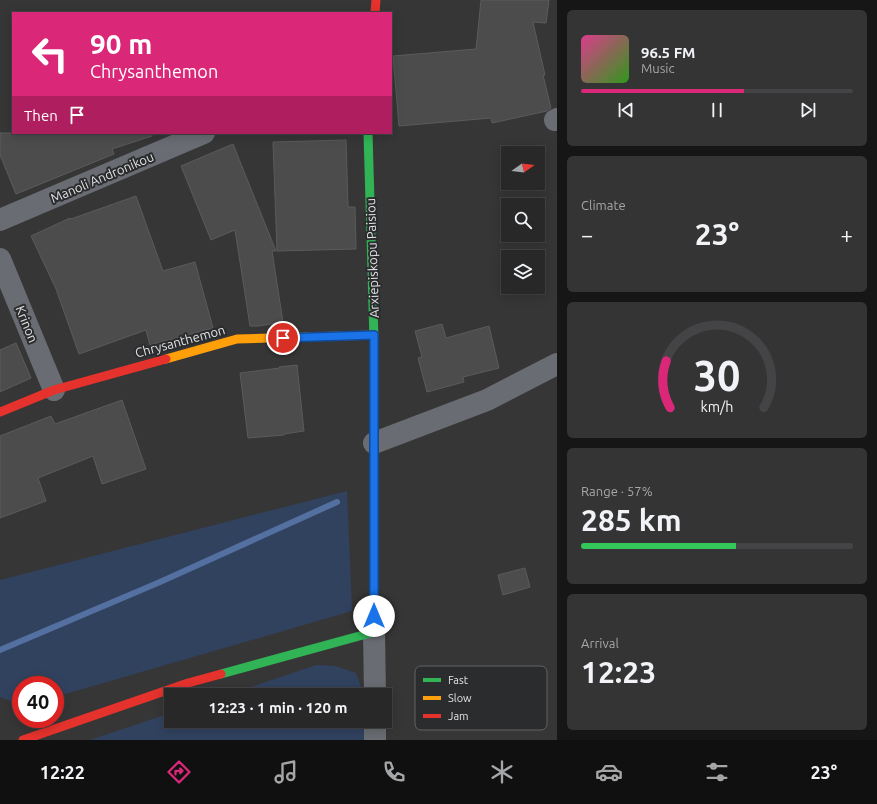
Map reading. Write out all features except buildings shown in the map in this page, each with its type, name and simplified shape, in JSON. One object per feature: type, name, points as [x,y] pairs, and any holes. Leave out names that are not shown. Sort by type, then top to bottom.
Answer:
[{"type":"street","points":[[375,12],[376,0]]},
{"type":"street","name":"Manoli Andronikou","points":[[0,220],[202,134]]},
{"type":"street","name":"Arxiepiskopu Paisiou","points":[[368,134],[374,335],[375,688]]},
{"type":"street","name":"Krinon","points":[[0,259],[54,390]]},
{"type":"street","name":"Chrysanthemon","points":[[0,412],[54,390],[237,339],[374,335]]},
{"type":"street","points":[[374,443],[487,400],[557,364]]},
{"type":"street","points":[[22,740],[188,683],[374,632]]},
{"type":"street","points":[[375,728],[375,740]]},
{"type":"shaded area","points":[[347,491],[352,611],[64,694],[64,676],[12,676],[12,702],[0,697],[0,580]]},
{"type":"shaded area","points":[[316,665],[335,666],[356,673],[361,688],[248,688]]},
{"type":"shaded area","points":[[164,715],[164,728],[364,728],[365,740],[90,740]]},
{"type":"waterway","points":[[0,650],[160,582],[337,502]]},
{"type":"traffic: fast","points":[[368,134],[374,340]]},
{"type":"traffic: fast","points":[[221,674],[374,632],[374,520]]},
{"type":"traffic: slow","points":[[166,359],[237,339],[374,335]]},
{"type":"traffic: jam","points":[[375,12],[376,0]]},
{"type":"traffic: jam","points":[[374,340],[374,520]]},
{"type":"traffic: jam","points":[[0,412],[54,390],[166,359]]},
{"type":"traffic: jam","points":[[23,740],[188,683],[221,674]]},
{"type":"route","points":[[283,338],[374,335],[374,616]]}]
